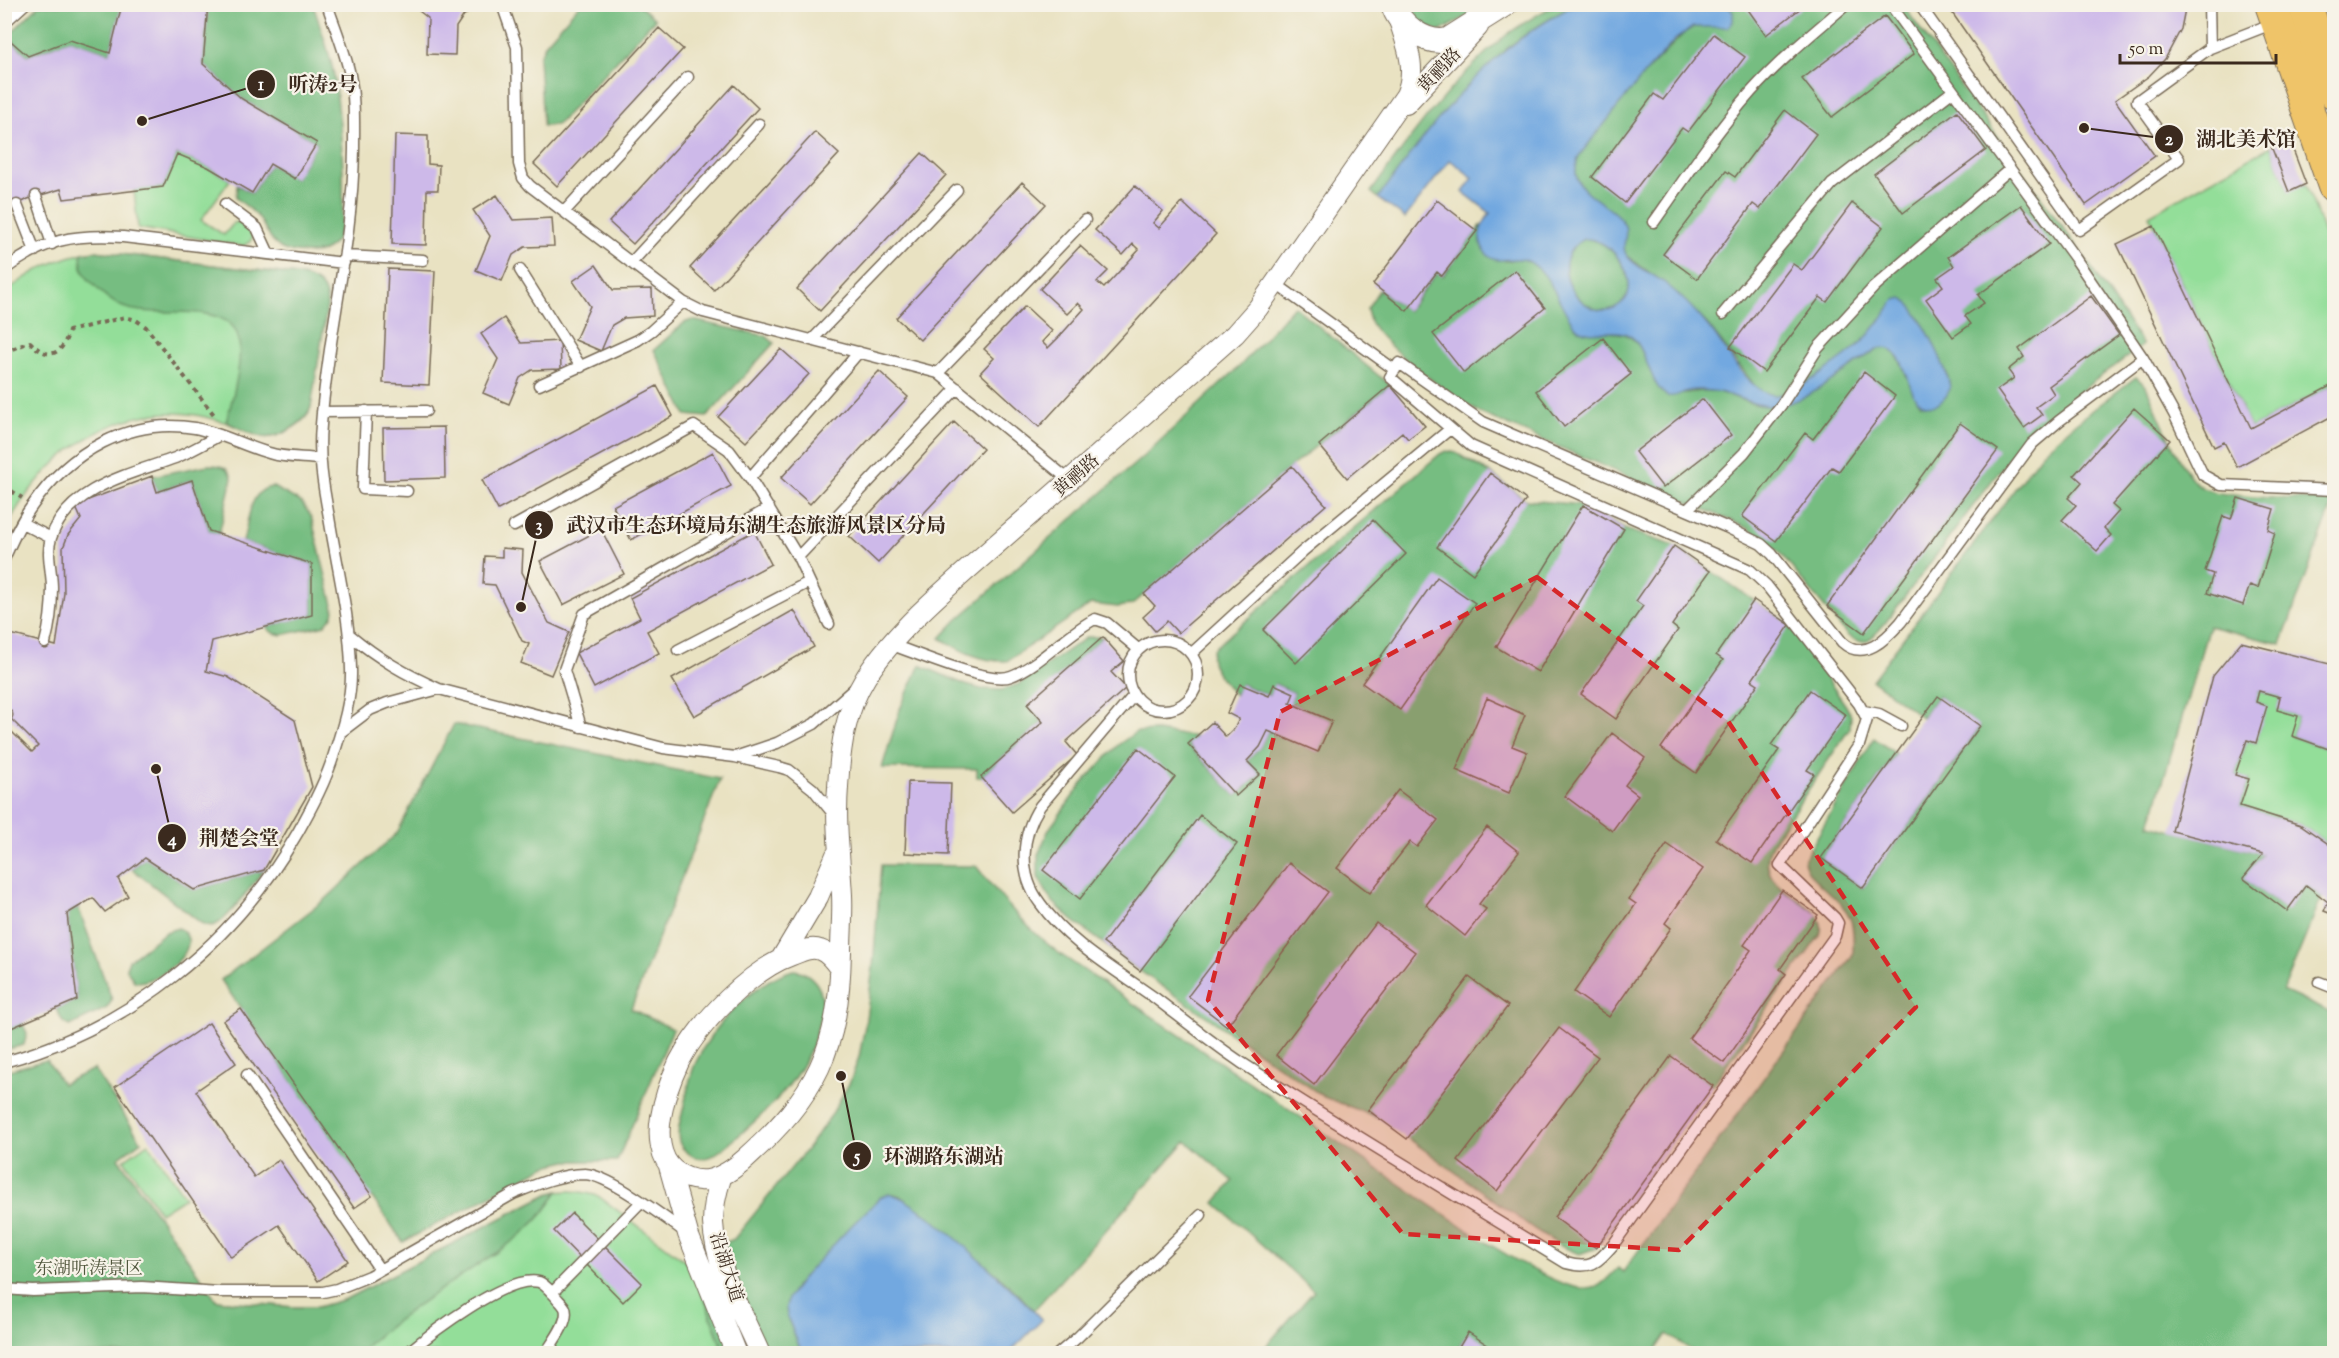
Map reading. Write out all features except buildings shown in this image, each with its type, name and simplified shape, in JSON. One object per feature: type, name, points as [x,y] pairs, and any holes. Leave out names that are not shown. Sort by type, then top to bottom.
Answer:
[{"type":"highway","points":[[2305,4],[2334,92]]},
{"type":"main road","points":[[2274,13],[2334,186]]},
{"type":"street","name":"黄鹂路","points":[[1396,10],[1424,38],[1441,42],[1497,10]]},
{"type":"street","name":"黄鹂路","points":[[721,1178],[766,1139],[801,1100],[831,1040],[840,969],[842,896],[836,817],[844,729],[850,710],[866,678],[892,645],[941,594],[1235,334],[1276,284],[1353,167],[1406,95],[1411,79],[1411,59],[1396,10]]},
{"type":"street","name":"黄鹂路","points":[[1387,123],[1497,10]]},
{"type":"street","points":[[782,959],[818,897],[837,853]]},
{"type":"street","points":[[736,1353],[688,1234],[662,1149],[659,1127],[666,1096],[680,1062],[692,1042],[722,1006],[759,974],[782,959],[807,949],[819,950],[827,954],[840,969]]},
{"type":"street","points":[[669,1166],[676,1172],[698,1180],[721,1178]]},
{"type":"street","name":"沿湖大道","points":[[721,1178],[714,1207],[715,1237],[726,1273],[760,1353]]},
{"type":"lane","points":[[4,23],[25,4]]},
{"type":"lane","points":[[4,1062],[38,1053],[109,1020],[175,976],[205,951],[242,912],[288,850],[328,774],[341,732],[351,687],[350,635],[319,459],[322,412],[354,189],[353,99],[344,55],[327,4]]},
{"type":"lane","points":[[502,4],[517,47],[520,172],[530,186],[683,302],[703,312],[938,373],[1069,480]]},
{"type":"lane","points":[[1654,222],[1751,92],[1793,50],[1847,4]]},
{"type":"lane","points":[[1890,4],[2075,258],[2143,358],[2174,414],[2203,475],[2221,484],[2334,490]]},
{"type":"lane","points":[[1919,4],[2079,230],[2179,159],[2138,101],[2210,48],[2274,13]]},
{"type":"lane","points":[[2209,4],[2210,48]]},
{"type":"lane","points":[[564,212],[688,77]]},
{"type":"lane","points":[[1723,314],[1832,184],[1953,91]]},
{"type":"lane","points":[[631,263],[759,124]]},
{"type":"lane","points":[[1687,510],[1744,453],[1782,404],[1818,348],[1874,287],[2010,169]]},
{"type":"lane","points":[[812,340],[957,190]]},
{"type":"lane","points":[[36,196],[52,244]]},
{"type":"lane","points":[[225,204],[257,228],[269,254]]},
{"type":"lane","points":[[17,205],[35,251]]},
{"type":"lane","points":[[938,373],[1085,220]]},
{"type":"lane","points":[[4,270],[35,251],[75,236],[100,236],[269,254],[344,259],[423,260]]},
{"type":"lane","points":[[520,270],[581,367]]},
{"type":"lane","points":[[1276,284],[1395,370]]},
{"type":"lane","points":[[539,385],[638,340],[683,302]]},
{"type":"lane","points":[[750,478],[859,352]]},
{"type":"lane","points":[[1134,695],[1040,806],[1031,820],[1024,856],[1029,883],[1039,903],[1069,935],[1241,1062],[1566,1263],[1581,1267],[1593,1264],[1613,1245],[1835,936],[1838,923],[1780,866],[1859,745],[1866,727],[1864,711],[1767,586],[1750,570],[1491,457],[1471,446],[1390,377],[1399,363],[1483,422],[1761,544],[1842,642],[1857,650],[1868,649],[1880,643],[1893,631],[2032,444],[2051,427],[2143,358]]},
{"type":"lane","points":[[798,556],[957,388]]},
{"type":"lane","points":[[366,411],[363,489],[407,491]]},
{"type":"lane","points":[[322,412],[426,411]]},
{"type":"lane","points":[[4,559],[22,523],[44,491],[74,462],[107,440],[124,432],[155,425],[197,429],[271,454],[319,459]]},
{"type":"lane","points":[[514,526],[694,426],[729,450],[750,478],[798,556],[829,624]]},
{"type":"lane","points":[[1192,653],[1303,551],[1450,429]]},
{"type":"lane","points":[[45,643],[51,611],[52,586],[49,553],[51,538],[70,509],[90,493],[118,477],[177,457],[220,435]]},
{"type":"lane","points":[[581,728],[564,670],[584,614],[770,508]]},
{"type":"lane","points":[[22,523],[51,538]]},
{"type":"lane","points":[[678,650],[809,582]]},
{"type":"lane","points":[[892,645],[984,676],[1003,678],[1020,671],[1095,619],[1107,623],[1138,649]]},
{"type":"lane","points":[[350,635],[377,657],[402,672],[439,689],[663,748],[735,757],[789,770],[813,789],[836,817]]},
{"type":"lane","points":[[1160,639],[1183,644],[1192,653],[1199,674],[1192,695],[1184,703],[1174,709],[1163,710],[1152,708],[1134,695],[1129,684],[1128,672],[1131,660],[1138,649],[1148,642],[1160,639]]},
{"type":"lane","points":[[735,757],[777,743],[814,724],[866,678]]},
{"type":"lane","points":[[341,732],[370,710],[439,689]]},
{"type":"lane","points":[[1864,711],[1879,714],[1901,726]]},
{"type":"lane","points":[[2319,982],[2334,988]]},
{"type":"lane","points":[[247,1075],[380,1270]]},
{"type":"lane","points":[[4,1289],[33,1291],[142,1287],[219,1292],[323,1292],[350,1284],[380,1270],[513,1194],[553,1179],[584,1174],[609,1182],[688,1234]]},
{"type":"lane","points":[[552,1293],[641,1202]]},
{"type":"lane","points":[[1058,1353],[1201,1215]]},
{"type":"lane","points":[[406,1353],[454,1317],[502,1291],[532,1282],[541,1283],[565,1307],[562,1324],[545,1353]]},
{"type":"path","points":[[4,352],[30,342],[44,353],[54,353],[62,349],[69,331],[125,317],[131,318],[146,327],[234,441]]},
{"type":"highlighted area","points":[[1537,577],[1728,721],[1916,1007],[1679,1250],[1403,1234],[1208,1000],[1280,712]]},
{"type":"green space","points":[[1902,4],[2082,254],[2143,345],[2062,405],[2021,442],[1886,622],[1869,639],[1859,641],[1847,635],[1779,552],[1748,528],[1480,413],[1438,384],[1390,346],[1371,323],[1367,309],[1379,290],[1408,311],[1437,272],[1443,276],[1481,225],[1480,230],[1505,261],[1524,259],[1541,270],[1560,298],[1575,327],[1618,333],[1634,340],[1645,354],[1659,388],[1682,393],[1713,391],[1765,406],[1785,404],[1813,392],[1877,349],[1886,348],[1893,351],[1899,358],[1911,388],[1921,404],[1950,389],[1947,373],[1871,333],[1842,360],[1803,386],[1781,395],[1761,390],[1755,386],[1708,325],[1684,300],[1628,257],[1623,250],[1625,226],[1585,191],[1575,171],[1575,164],[1584,147],[1645,73],[1686,31],[1694,27],[1710,26],[1731,8],[1727,5]]},
{"type":"green space","points":[[39,5],[122,5],[110,53],[70,40],[28,56],[7,37]]},
{"type":"green space","points":[[208,5],[313,5],[332,66],[338,103],[342,155],[343,207],[340,227],[336,240],[326,249],[309,253],[282,249],[274,242],[257,216],[236,198],[237,185],[252,193],[270,164],[295,179],[317,143],[242,99],[203,64]]},
{"type":"green space","points":[[579,5],[639,5],[655,19],[560,122],[556,125],[543,126],[539,57],[546,43]]},
{"type":"green space","points":[[1411,5],[1487,5],[1439,32],[1420,22]]},
{"type":"green space","points":[[1554,5],[1574,5],[1515,42],[1498,57],[1465,89],[1378,198],[1371,192],[1417,130],[1466,72],[1504,37]]},
{"type":"green space","points":[[2271,146],[2289,191],[2306,184],[2334,261],[2334,384],[2251,428],[2149,215]]},
{"type":"green space","points":[[177,154],[208,167],[230,180],[201,220],[224,235],[234,223],[239,222],[253,236],[250,242],[243,246],[138,228],[134,190],[163,187]]},
{"type":"green space","points":[[1584,239],[1602,244],[1618,258],[1623,266],[1629,285],[1627,297],[1619,305],[1606,310],[1594,308],[1582,301],[1573,290],[1567,277],[1566,263],[1571,250]]},
{"type":"green space","points":[[95,251],[297,275],[319,284],[325,293],[327,306],[309,413],[288,431],[268,437],[196,415],[165,413],[136,418],[108,427],[82,441],[59,459],[20,504],[5,530],[4,294],[25,278],[47,266]]},
{"type":"green space","points":[[95,251],[297,275],[319,284],[325,293],[327,306],[311,407],[308,413],[291,429],[269,437],[253,435],[226,422],[239,361],[240,348],[234,328],[222,319],[206,314],[141,311],[115,303],[87,278],[83,270],[82,253]]},
{"type":"green space","points":[[1294,306],[1390,385],[1292,466],[1133,604],[1118,607],[1091,604],[1007,661],[989,660],[972,655],[940,638],[957,620],[1146,454],[1240,366]]},
{"type":"green space","points":[[692,320],[766,336],[774,343],[707,417],[686,415],[654,350],[684,323]]},
{"type":"green space","points":[[2136,377],[2146,386],[2170,441],[2186,470],[2201,487],[2211,491],[2244,496],[2334,500],[2281,644],[2209,626],[2150,825],[2263,854],[2244,878],[2287,911],[2306,885],[2322,897],[2283,991],[2334,1014],[2334,1353],[1697,1354],[1667,1334],[1654,1353],[1501,1354],[1468,1333],[1455,1353],[1260,1353],[1314,1291],[1215,1203],[1233,1181],[1186,1141],[1034,1310],[1007,1283],[934,1221],[894,1194],[881,1197],[795,1287],[787,1316],[802,1353],[724,1353],[697,1278],[684,1260],[734,1239],[806,1150],[830,1117],[850,1082],[859,1057],[865,1026],[873,967],[881,865],[976,866],[1015,913],[1060,954],[1484,1241],[1539,1273],[1571,1286],[1585,1289],[1596,1287],[1618,1268],[1623,1272],[1853,955],[1852,923],[1846,910],[1811,875],[1804,860],[1874,738],[1896,754],[1821,858],[1863,888],[1980,727],[1938,696],[1922,717],[1872,680],[2041,454],[2072,426]]},
{"type":"green space","points":[[1446,451],[1456,453],[1490,473],[1526,500],[1583,505],[1624,529],[1674,546],[1790,625],[1851,716],[1850,728],[1773,842],[1768,860],[1770,874],[1779,886],[1814,912],[1821,922],[1820,935],[1596,1248],[1579,1254],[1534,1229],[1380,1118],[1324,1097],[1140,971],[1072,920],[1051,900],[1038,877],[1038,855],[1049,829],[1082,784],[1118,745],[1136,732],[1156,731],[1197,737],[1188,745],[1236,796],[1260,774],[1247,761],[1260,747],[1268,731],[1318,752],[1332,721],[1290,703],[1294,693],[1275,684],[1269,696],[1241,684],[1235,695],[1214,668],[1213,649]]},
{"type":"green space","points":[[208,465],[223,467],[232,478],[219,534],[209,531],[192,480],[157,492],[152,476]]},
{"type":"green space","points":[[273,487],[301,502],[311,516],[334,609],[333,615],[325,625],[282,635],[273,633],[266,627],[312,615],[312,564],[243,542],[254,500],[259,493]]},
{"type":"green space","points":[[1087,637],[1103,637],[1028,704],[1043,722],[981,777],[977,777],[977,769],[882,768],[900,709],[920,665],[966,685],[981,689],[1002,690],[1019,684]]},
{"type":"green space","points":[[2259,691],[2280,697],[2278,710],[2298,716],[2292,736],[2334,751],[2334,848],[2301,825],[2240,806],[2249,780],[2235,775],[2247,740],[2256,743],[2266,706],[2256,702]]},
{"type":"green space","points":[[454,724],[720,779],[631,1009],[673,1029],[617,1161],[567,1161],[546,1166],[403,1242],[221,980],[327,898],[397,833]]},
{"type":"green space","points":[[145,858],[194,890],[264,870],[227,916],[210,926],[201,923],[132,869]]},
{"type":"green space","points":[[78,907],[112,1000],[107,1008],[70,1026],[63,1022],[56,1009],[77,1000],[67,914]]},
{"type":"green space","points":[[178,928],[187,935],[188,944],[184,954],[165,972],[153,978],[134,981],[126,968],[129,960],[166,932]]},
{"type":"green space","points":[[793,970],[805,973],[815,982],[822,999],[818,1026],[805,1061],[784,1092],[730,1143],[709,1157],[693,1156],[680,1144],[678,1130],[692,1074],[703,1048],[724,1020],[750,994],[778,976]]},
{"type":"green space","points":[[4,1019],[22,1023],[27,1033],[24,1045],[5,1050]]},
{"type":"green space","name":"东湖听涛景区","points":[[47,1060],[62,1084],[94,1069],[141,1141],[118,1158],[216,1300],[318,1307],[346,1299],[548,1194],[558,1191],[539,1217],[519,1236],[412,1309],[359,1353],[5,1354],[5,1071]]},
{"type":"green space","name":"东湖听涛景区","points":[[94,1069],[141,1141],[118,1158],[216,1300],[318,1307],[346,1299],[548,1194],[579,1192],[598,1196],[684,1260],[697,1277],[724,1353],[5,1353],[4,1143]]},
{"type":"green space","points":[[148,1143],[185,1197],[160,1213],[124,1160]]},
{"type":"water","points":[[1574,5],[1727,5],[1733,12],[1733,22],[1728,27],[1693,27],[1676,39],[1645,73],[1579,156],[1576,169],[1578,180],[1591,196],[1610,209],[1625,226],[1624,249],[1632,261],[1665,283],[1687,303],[1714,333],[1746,377],[1766,392],[1776,395],[1795,389],[1845,357],[1866,338],[1895,300],[1902,298],[1924,326],[1945,369],[1950,389],[1943,400],[1929,406],[1919,401],[1914,396],[1902,363],[1892,351],[1885,348],[1877,349],[1811,394],[1782,405],[1754,404],[1719,392],[1703,390],[1692,390],[1668,396],[1657,386],[1642,351],[1633,338],[1620,332],[1592,333],[1580,330],[1570,319],[1551,284],[1540,270],[1523,259],[1495,260],[1488,255],[1481,245],[1480,235],[1482,226],[1490,213],[1463,192],[1473,178],[1450,160],[1405,218],[1378,198],[1434,124],[1481,73],[1516,42]],"holes":[[[1584,239],[1593,240],[1610,249],[1618,257],[1629,285],[1627,297],[1623,302],[1606,310],[1594,308],[1582,301],[1573,290],[1567,277],[1566,263],[1571,250]]]},
{"type":"water","points":[[889,1194],[902,1198],[943,1228],[992,1270],[1042,1320],[1008,1354],[802,1353],[787,1316],[788,1298],[804,1276],[854,1223],[881,1197]]},
{"type":"place","name":"听涛2号","points":[[142,121]]},
{"type":"place","name":"湖北美术馆","points":[[2084,128]]},
{"type":"place","name":"武汉市生态环境局东湖生态旅游风景区分局","points":[[521,607]]},
{"type":"place","name":"荆楚会堂","points":[[156,769]]},
{"type":"place","name":"环湖路东湖站","points":[[841,1076]]}]
